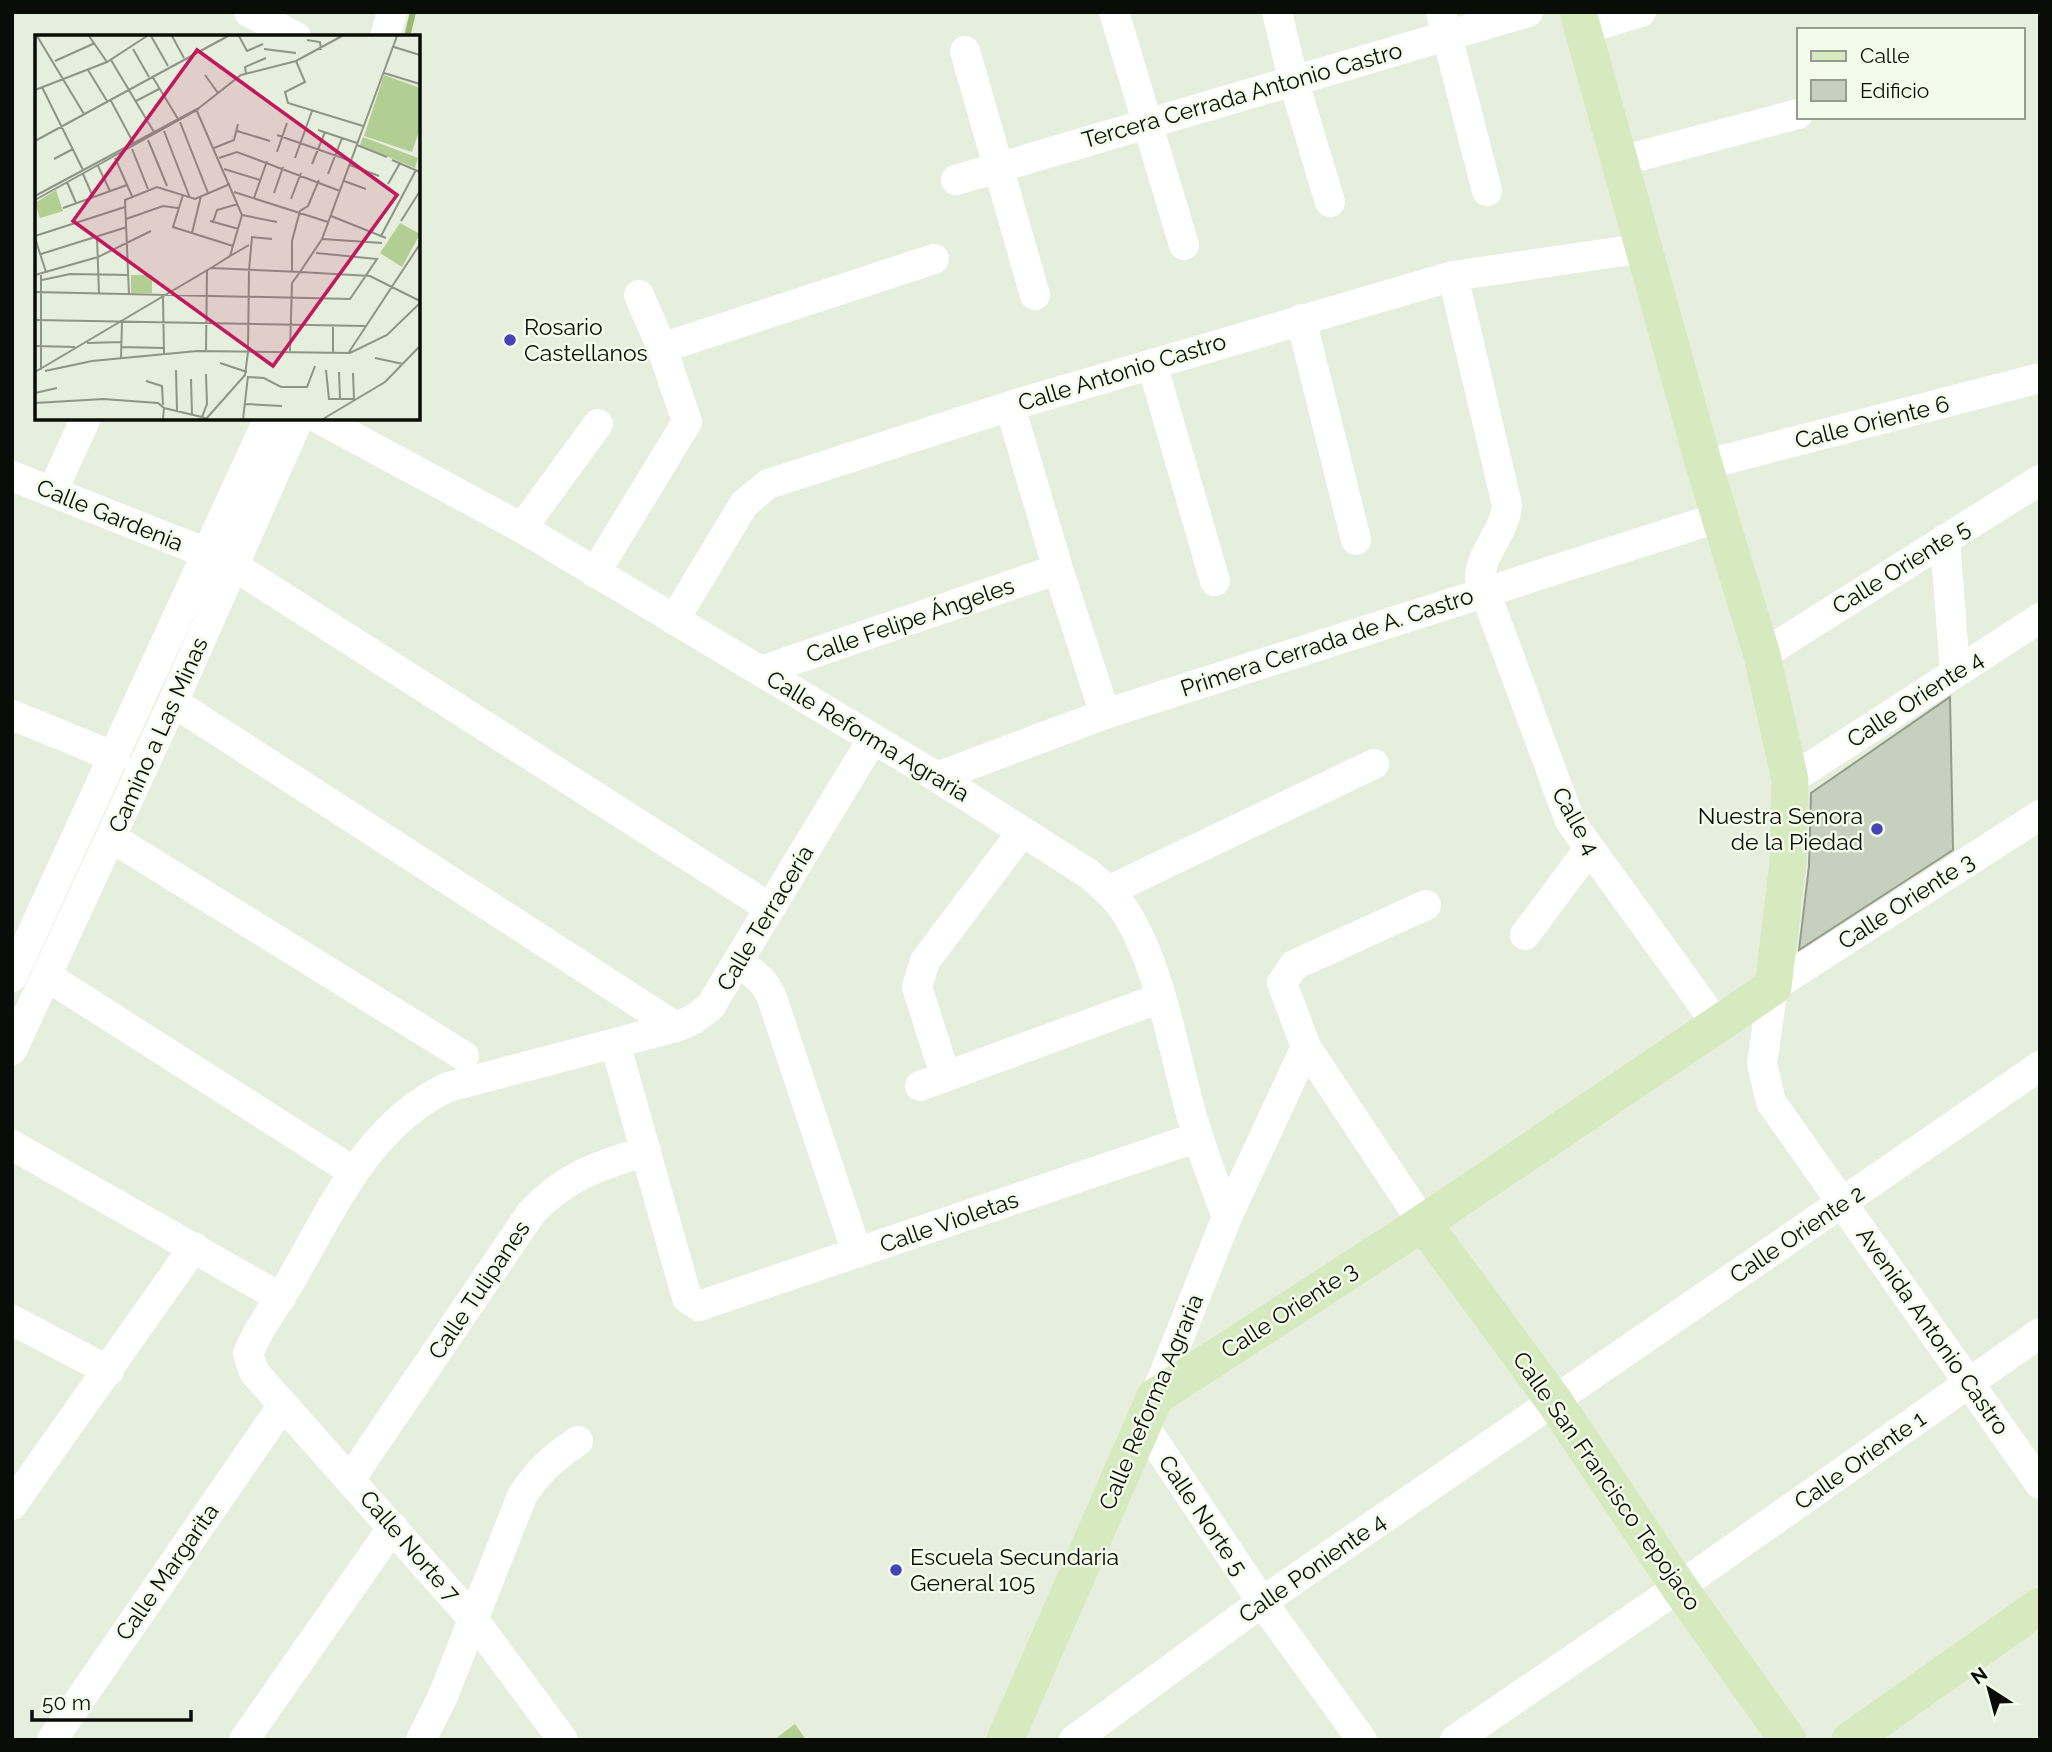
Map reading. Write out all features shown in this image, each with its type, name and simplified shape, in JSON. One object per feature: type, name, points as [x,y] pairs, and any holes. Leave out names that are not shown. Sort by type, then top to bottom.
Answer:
[{"type":"main road","points":[[1581,20],[1704,465],[1762,654],[1790,780],[1788,863],[1773,987]]},
{"type":"main road","name":"Calle Oriente 3","points":[[1149,1411],[1773,987]]},
{"type":"main road","name":"Calle San Francisco Tepojaco","points":[[1423,1223],[1554,1401],[1679,1587],[1788,1740]]},
{"type":"main road","name":"Calle Reforma Agraria","points":[[1005,1740],[1149,1411]]},
{"type":"main road","points":[[1850,1740],[2040,1605]]},
{"type":"street","points":[[249,12],[292,35]]},
{"type":"street","points":[[386,35],[392,12]]},
{"type":"street","points":[[1114,12],[1184,246]]},
{"type":"street","points":[[1277,12],[1293,79],[1330,202]]},
{"type":"street","name":"Tercera Cerrada Antonio Castro","points":[[956,180],[1293,79],[1444,24],[1528,12]]},
{"type":"street","points":[[1581,20],[1641,12]]},
{"type":"street","points":[[1444,24],[1487,191]]},
{"type":"street","points":[[965,51],[1035,295]]},
{"type":"street","points":[[1621,161],[1797,114]]},
{"type":"street","name":"Calle Antonio Castro","points":[[674,621],[744,504],[755,492],[768,484],[1010,406],[1453,276],[1645,248]]},
{"type":"street","points":[[662,348],[934,259]]},
{"type":"street","points":[[1453,276],[1507,505],[1506,515],[1480,567],[1480,578],[1485,591]]},
{"type":"street","points":[[595,573],[687,422],[662,348],[639,295]]},
{"type":"street","points":[[1301,319],[1356,540]]},
{"type":"street","points":[[1152,364],[1215,581]]},
{"type":"street","name":"Calle Oriente 6","points":[[1704,465],[2040,379]]},
{"type":"street","points":[[1010,406],[1058,569],[1105,714]]},
{"type":"street","points":[[52,492],[85,420]]},
{"type":"street","name":"Camino a Las Minas","points":[[12,1050],[173,702],[268,420]]},
{"type":"street","name":"Camino a Las Minas","points":[[12,976],[22,933],[298,420]]},
{"type":"street","name":"Calle Reforma Agraria","points":[[322,420],[522,528],[937,777],[1089,874],[1123,908],[1140,941],[1160,998],[1198,1137],[1227,1217]]},
{"type":"street","points":[[522,528],[597,424]]},
{"type":"street","name":"Calle Gardenia","points":[[12,476],[221,560],[770,908]]},
{"type":"street","name":"Calle Oriente 5","points":[[1762,654],[2040,480]]},
{"type":"street","name":"Primera Cerrada de A. Castro","points":[[937,777],[1105,714],[1720,517]]},
{"type":"street","points":[[1945,539],[1955,672]]},
{"type":"street","name":"Calle Felipe Ángeles","points":[[761,671],[1058,569]]},
{"type":"street","name":"Calle 4","points":[[1485,591],[1549,771],[1570,821],[1717,1024]]},
{"type":"street","name":"Calle Oriente 4","points":[[1790,780],[2040,618]]},
{"type":"street","points":[[173,702],[676,1027]]},
{"type":"street","points":[[12,715],[115,757]]},
{"type":"street","name":"Calle Terracería","points":[[247,1361],[250,1349],[354,1172],[383,1132],[424,1098],[447,1087],[676,1027],[694,1019],[710,1007],[740,962],[872,740]]},
{"type":"street","points":[[1108,891],[1374,764]]},
{"type":"street","name":"Calle Oriente 3","points":[[1773,987],[2040,815]]},
{"type":"street","points":[[1022,832],[925,961],[918,975],[917,987],[932,1080],[1160,998]]},
{"type":"street","points":[[112,838],[464,1056]]},
{"type":"street","points":[[1525,935],[1589,849]]},
{"type":"street","points":[[1423,1223],[1306,1047],[1282,983],[1294,965],[1426,905]]},
{"type":"street","points":[[740,962],[763,982],[771,995],[857,1253]]},
{"type":"street","points":[[48,977],[354,1172]]},
{"type":"street","name":"Avenida Antonio Castro","points":[[1773,987],[1762,1065],[1771,1102],[2040,1484]]},
{"type":"street","points":[[615,1043],[646,1151]]},
{"type":"street","name":"Calle Reforma Agraria","points":[[1149,1411],[1227,1217],[1306,1047]]},
{"type":"street","name":"Calle Oriente 2","points":[[1554,1401],[2040,1066]]},
{"type":"street","name":"Calle Violetas","points":[[646,1151],[687,1298],[699,1306],[1198,1137]]},
{"type":"street","points":[[12,1145],[281,1298]]},
{"type":"street","name":"Calle Tulipanes","points":[[351,1478],[531,1213],[550,1192],[573,1176],[646,1151]]},
{"type":"street","points":[[16,1493],[109,1371],[194,1247]]},
{"type":"street","points":[[12,1320],[109,1371]]},
{"type":"street","name":"Calle Oriente 1","points":[[1455,1740],[1679,1587],[2040,1333]]},
{"type":"street","name":"Calle Norte 7","points":[[247,1361],[473,1619],[563,1740]]},
{"type":"street","name":"Calle Poniente 4","points":[[1074,1740],[1262,1602],[1554,1401]]},
{"type":"street","name":"Calle Margarita","points":[[51,1740],[283,1405]]},
{"type":"street","name":"Calle Norte 5","points":[[1149,1411],[1262,1602],[1362,1740]]},
{"type":"street","points":[[421,1740],[443,1696],[522,1496],[535,1475],[551,1459],[578,1441]]},
{"type":"street","points":[[244,1740],[393,1527]]},
{"type":"green space","points":[[795,1724],[806,1740],[774,1740]]},
{"type":"building","name":"Nuestra Senora de la Piedad","points":[[1950,697],[1953,850],[1799,950],[1809,866],[1811,793]]},
{"type":"waterway","points":[[407,35],[413,12]]},
{"type":"place","name":"Rosario Castellanos","points":[[510,340]]},
{"type":"place","name":"Nuestra Senora de la Piedad","points":[[1877,829]]},
{"type":"place","name":"Escuela Secundaria General 105","points":[[896,1570]]}]
